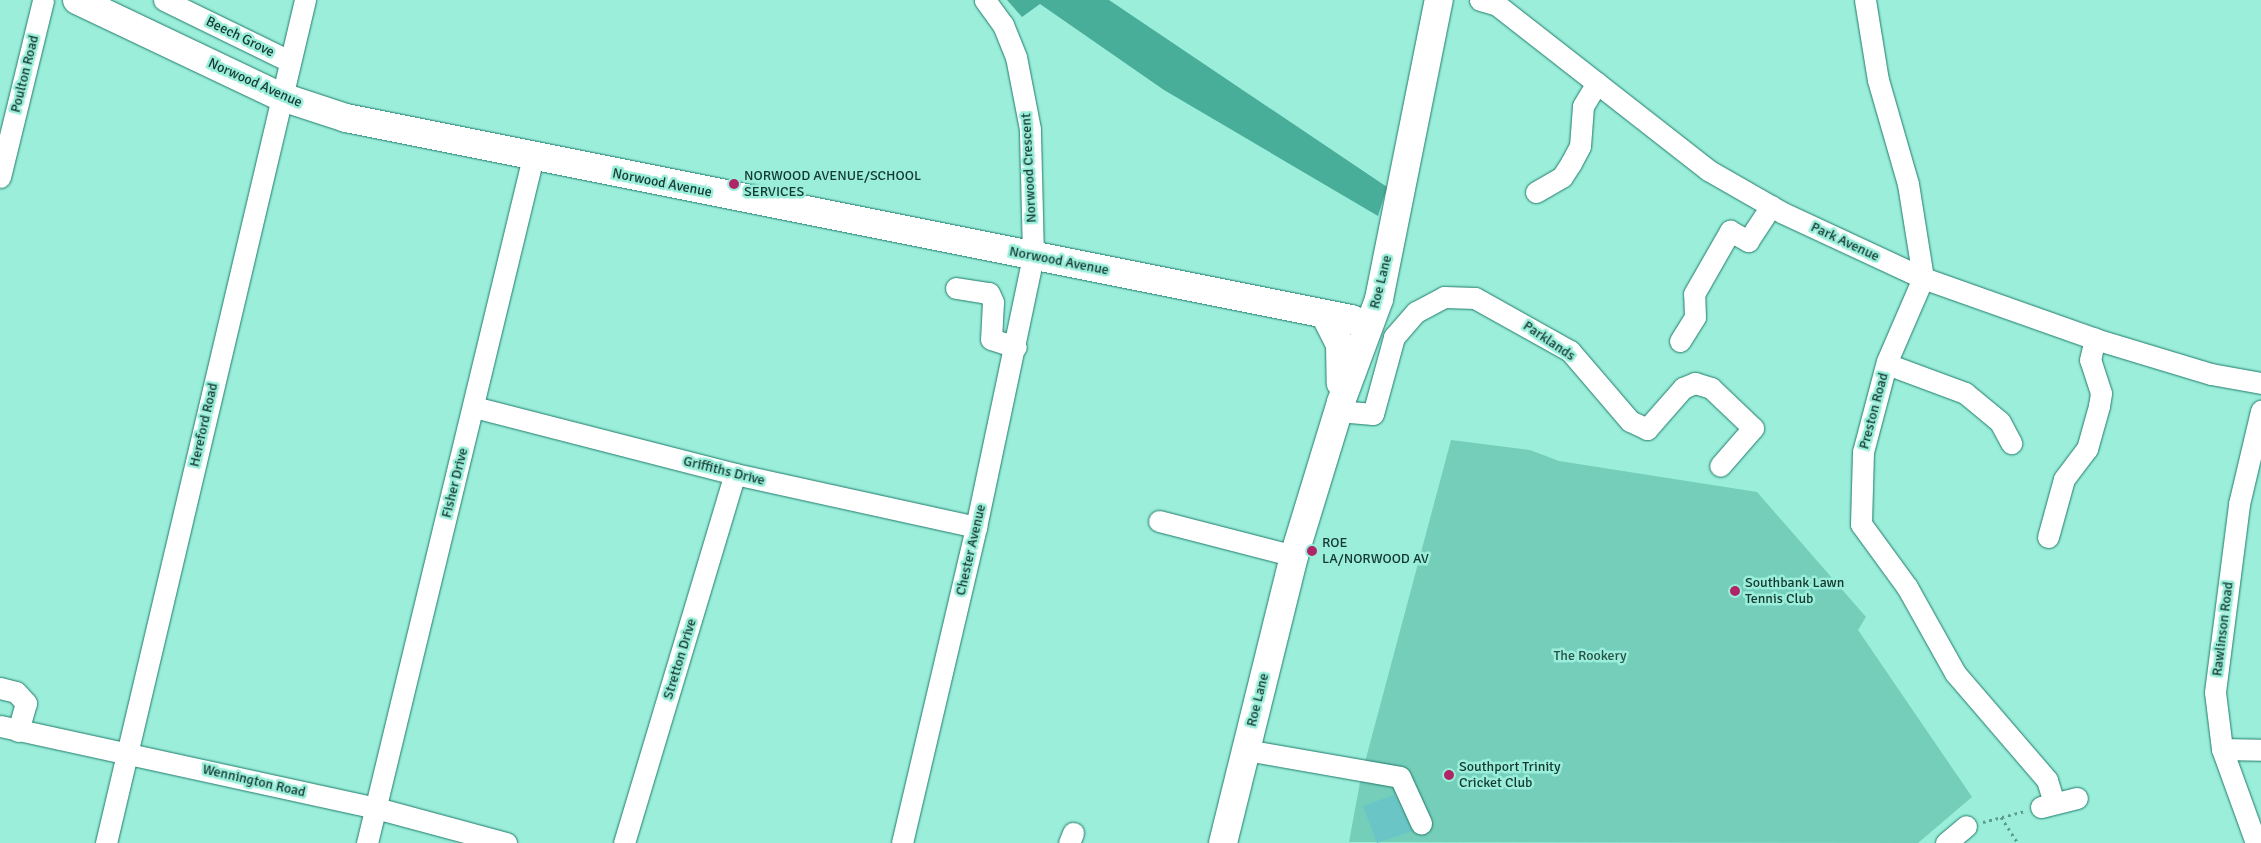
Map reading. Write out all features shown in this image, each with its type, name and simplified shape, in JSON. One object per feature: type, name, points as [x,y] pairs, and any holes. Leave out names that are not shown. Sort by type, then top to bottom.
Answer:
[{"type":"main road","name":"Norwood Avenue","points":[[77,0],[279,96],[346,118],[1325,315],[1368,326]]},
{"type":"main road","name":"Roe Lane","points":[[1223,843],[1294,556],[1339,406],[1378,299],[1439,0]]},
{"type":"main road","points":[[1325,315],[1340,344],[1339,406]]},
{"type":"street","name":"Poulton Road","points":[[0,177],[43,0]]},
{"type":"street","name":"Beech Grove","points":[[164,0],[289,61]]},
{"type":"street","points":[[279,96],[304,0]]},
{"type":"street","name":"Norwood Crescent","points":[[985,0],[1003,24],[1016,57],[1028,120],[1033,256]]},
{"type":"street","name":"Park Avenue","points":[[1480,0],[1497,5],[1708,170],[1771,206],[1923,278],[2095,339],[2211,374],[2261,383]]},
{"type":"street","points":[[1864,0],[1878,80],[1908,184],[1923,278]]},
{"type":"street","points":[[1536,192],[1562,177],[1571,163],[1580,146],[1583,106],[1597,83]]},
{"type":"street","name":"Hereford Road","points":[[106,843],[129,753],[279,96]]},
{"type":"street","name":"Fisher Drive","points":[[368,843],[533,157]]},
{"type":"street","points":[[1680,341],[1695,317],[1694,294],[1730,231],[1748,241],[1771,206]]},
{"type":"street","name":"Chester Avenue","points":[[902,843],[1016,347],[1033,256]]},
{"type":"street","name":"Preston Road","points":[[1923,278],[1886,364],[1863,452],[1861,524],[1907,587],[1955,674],[2047,780],[2047,805]]},
{"type":"street","points":[[956,288],[988,294],[993,302],[991,339],[1016,347]]},
{"type":"street","name":"Parklands","points":[[1339,406],[1373,414],[1394,337],[1416,312],[1444,297],[1475,298],[1570,351],[1630,421],[1647,429],[1683,388],[1695,383],[1711,388],[1753,428],[1720,466]]},
{"type":"street","points":[[2048,537],[2064,479],[2087,449],[2099,406],[2101,392],[2090,360],[2095,339]]},
{"type":"street","points":[[1886,364],[1965,393],[2000,422],[2011,443]]},
{"type":"street","name":"Griffiths Drive","points":[[474,407],[735,474],[976,526]]},
{"type":"street","name":"Rawlinson Road","points":[[2256,843],[2222,748],[2216,692],[2221,634],[2240,504],[2261,411]]},
{"type":"street","name":"Stretton Drive","points":[[624,843],[735,474]]},
{"type":"street","points":[[1159,522],[1294,556]]},
{"type":"street","points":[[0,688],[16,692],[26,703],[9,729]]},
{"type":"street","name":"Wennington Road","points":[[9,729],[129,753],[376,808],[506,843]]},
{"type":"street","points":[[2222,748],[2261,750]]},
{"type":"street","points":[[1246,750],[1400,777],[1421,824]]},
{"type":"street","points":[[2047,805],[2077,798]]},
{"type":"street","points":[[1946,843],[1966,826]]},
{"type":"path","points":[[1966,826],[2047,805]]},
{"type":"path","points":[[2001,817],[2018,843]]},
{"type":"green space","points":[[1007,0],[1109,0],[1387,187],[1378,216],[1164,90],[1040,4],[1022,17]]},
{"type":"green space","name":"The Rookery","points":[[1451,440],[1530,450],[1559,461],[1757,492],[1866,617],[1858,630],[1972,797],[1918,843],[1349,842],[1361,777]]},
{"type":"building","points":[[1394,795],[1412,831],[1377,843],[1363,806]]},
{"type":"place","name":"NORWOOD AVENUE/SCHOOL SERVICES","points":[[734,184]]},
{"type":"place","name":"ROE LA/NORWOOD AV","points":[[1312,551]]},
{"type":"place","name":"Southbank Lawn Tennis Club","points":[[1735,591]]},
{"type":"place","name":"Southport Trinity Cricket Club","points":[[1449,775]]}]
